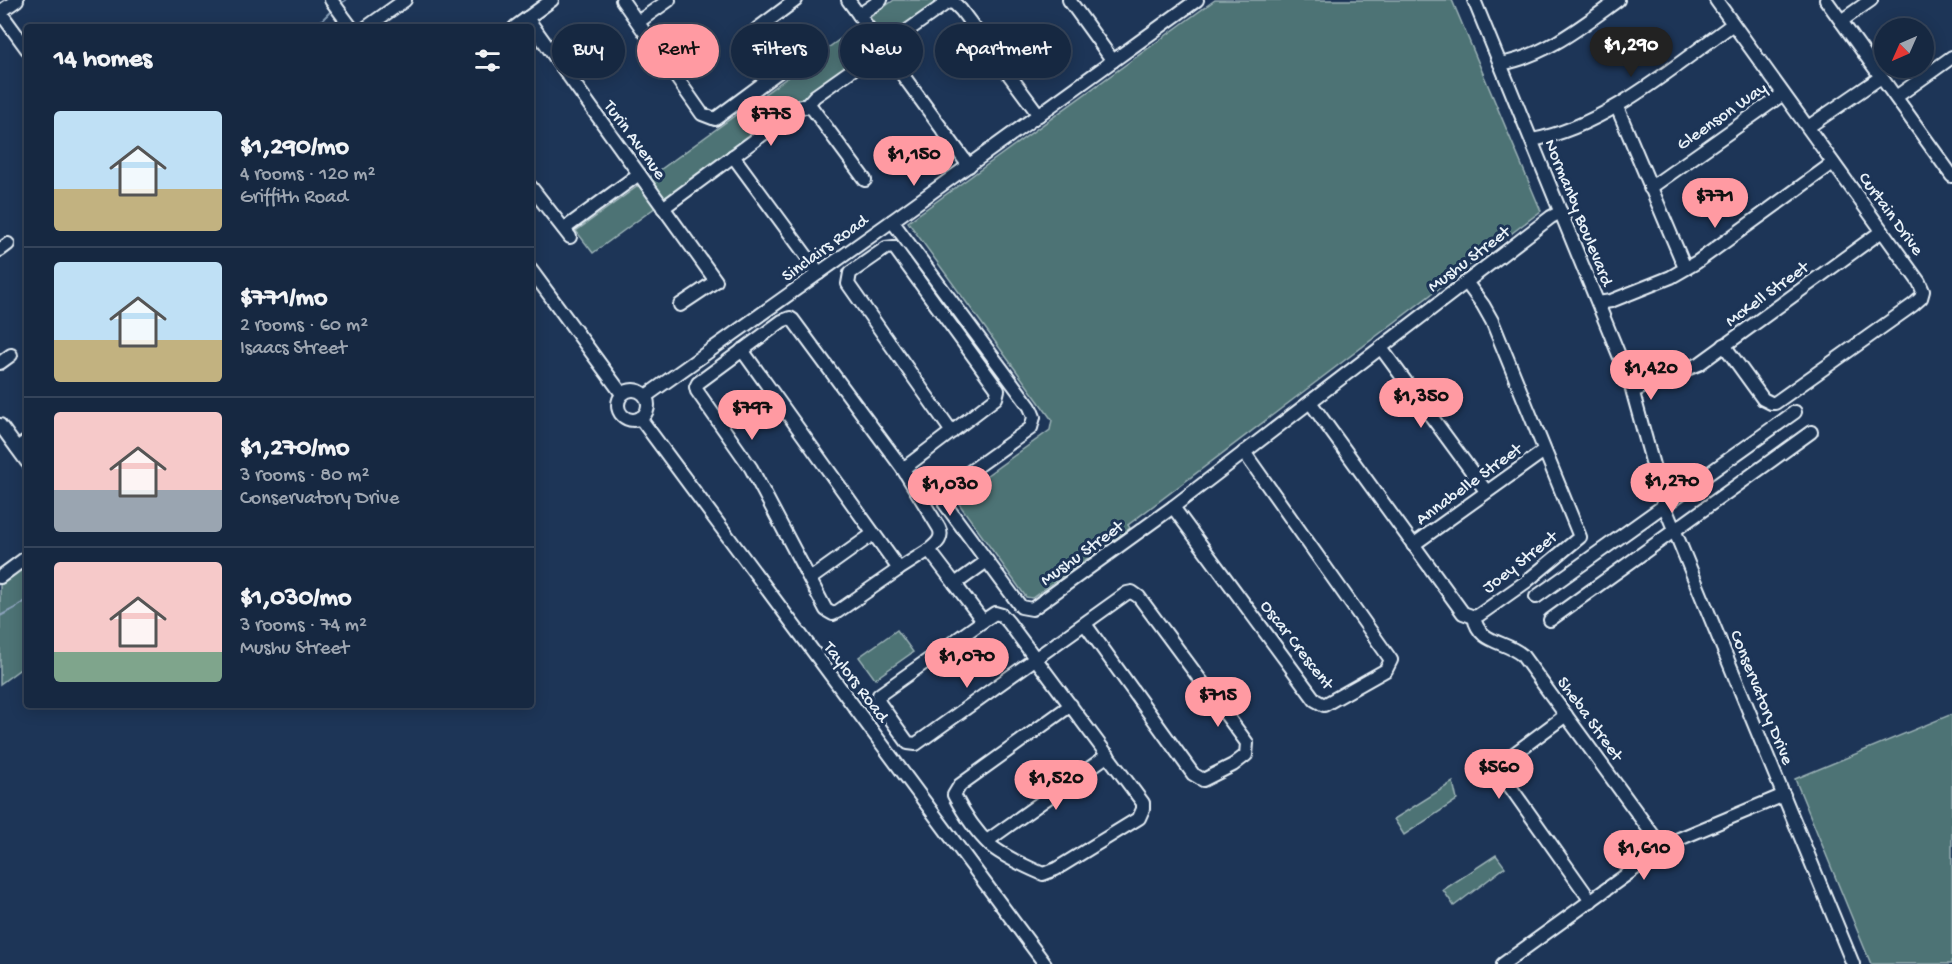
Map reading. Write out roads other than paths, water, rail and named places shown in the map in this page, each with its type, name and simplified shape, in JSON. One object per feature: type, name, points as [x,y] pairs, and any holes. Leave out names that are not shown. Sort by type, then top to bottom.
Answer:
[{"type":"street","points":[[17,0],[0,12],[24,45]]},
{"type":"street","points":[[331,0],[349,24]]},
{"type":"street","points":[[371,24],[405,0]]},
{"type":"street","points":[[519,24],[552,0]]},
{"type":"street","points":[[622,0],[702,114],[715,119],[781,70],[779,58],[757,29],[796,0]]},
{"type":"street","points":[[638,22],[669,0]]},
{"type":"street","points":[[848,0],[865,24]]},
{"type":"street","points":[[859,15],[881,0]]},
{"type":"street","points":[[1069,0],[1113,61]]},
{"type":"street","name":"Sinclairs Road","points":[[646,396],[1197,0]]},
{"type":"street","name":"Normanby Boulevard","points":[[1474,0],[1633,391],[1646,441]]},
{"type":"street","points":[[1500,64],[1548,48],[1618,0]]},
{"type":"street","name":"Curtain Drive","points":[[1716,0],[1922,286],[1923,295],[1913,305],[1774,403],[1763,399],[1724,345]]},
{"type":"street","points":[[1826,0],[1874,67]]},
{"type":"street","points":[[1841,21],[1871,0]]},
{"type":"street","points":[[916,24],[948,2],[954,3],[1039,115]]},
{"type":"street","name":"Turin Avenue","points":[[527,18],[531,24]]},
{"type":"street","points":[[1532,140],[1546,137],[1617,107],[1733,24]]},
{"type":"street","name":"Turin Avenue","points":[[534,28],[716,281],[680,305]]},
{"type":"street","points":[[1896,97],[1952,57]]},
{"type":"street","points":[[806,106],[815,96],[840,78]]},
{"type":"street","points":[[905,78],[969,166]]},
{"type":"street","points":[[1808,128],[1880,78]]},
{"type":"street","points":[[1882,78],[1950,167]]},
{"type":"street","name":"Gleenson Way","points":[[1650,188],[1783,94]]},
{"type":"street","points":[[663,208],[801,106],[812,108],[865,180]]},
{"type":"street","points":[[1617,107],[1685,268]]},
{"type":"street","points":[[733,156],[819,273]]},
{"type":"street","points":[[1598,303],[1611,301],[1671,277],[1833,163]]},
{"type":"street","points":[[534,191],[567,233],[639,174]]},
{"type":"street","name":"Mushu Street","points":[[892,221],[1030,407],[1034,417],[1031,428],[943,491],[945,504],[1021,607],[1032,609],[1173,507],[1551,217],[1561,212]]},
{"type":"street","name":"McKell Street","points":[[1633,391],[1699,364],[1882,231]]},
{"type":"street","points":[[903,469],[952,432],[996,398],[998,390],[894,247],[886,248],[850,273],[848,284],[952,432]]},
{"type":"street","points":[[534,274],[622,394]]},
{"type":"street","name":"Joey Street","points":[[1310,402],[1463,613],[1474,617],[1527,581],[1580,537],[1492,321],[1466,282]]},
{"type":"street","points":[[790,318],[794,320],[903,469],[941,532],[938,542],[929,550],[833,614],[822,606],[745,457],[697,391],[696,387],[701,380],[742,350],[782,321],[790,318]]},
{"type":"street","points":[[1381,348],[1486,491]]},
{"type":"street","points":[[742,350],[899,569]]},
{"type":"street","points":[[0,363],[11,355]]},
{"type":"street","points":[[633,389],[638,390],[646,396],[647,411],[640,418],[627,419],[620,413],[618,403],[622,394],[633,389]]},
{"type":"street","points":[[1536,597],[1795,412]]},
{"type":"street","name":"Taylors Road","points":[[640,418],[1045,964]]},
{"type":"street","points":[[0,425],[22,445]]},
{"type":"street","points":[[1550,620],[1811,432]]},
{"type":"street","name":"Conservatory Drive","points":[[1646,441],[1664,505],[1853,964]]},
{"type":"street","name":"Annabelle Street","points":[[1413,545],[1544,451]]},
{"type":"street","name":"Oscar Crescent","points":[[1173,507],[1315,700],[1324,705],[1386,670],[1391,660],[1244,452]]},
{"type":"street","points":[[810,579],[873,534]]},
{"type":"street","points":[[929,550],[983,621]]},
{"type":"street","points":[[2,570],[24,559]]},
{"type":"street","points":[[955,584],[987,561]]},
{"type":"street","points":[[1071,705],[960,785],[954,795],[961,809],[987,841],[1002,853],[1043,874],[1056,869],[1139,818],[1143,803],[1071,705],[1035,658],[1002,615],[995,614],[983,621],[879,695],[878,700],[908,743],[916,744],[1035,658],[1085,624],[1127,593],[1132,592],[1139,597],[1247,743],[1246,755],[1233,765],[1203,780],[1192,774],[1085,624]]},
{"type":"street","name":"Sheba Street","points":[[1474,617],[1481,634],[1522,655],[1656,839],[1657,851],[1651,857]]},
{"type":"street","points":[[1566,715],[1503,762],[1498,771],[1591,901]]},
{"type":"street","points":[[987,841],[1108,755]]},
{"type":"street","points":[[1503,964],[1679,839],[1784,795]]},
{"type":"waterway","points":[[340,4],[346,0]]},
{"type":"waterway","points":[[318,24],[333,9]]},
{"type":"waterway","points":[[0,616],[24,602]]}]
